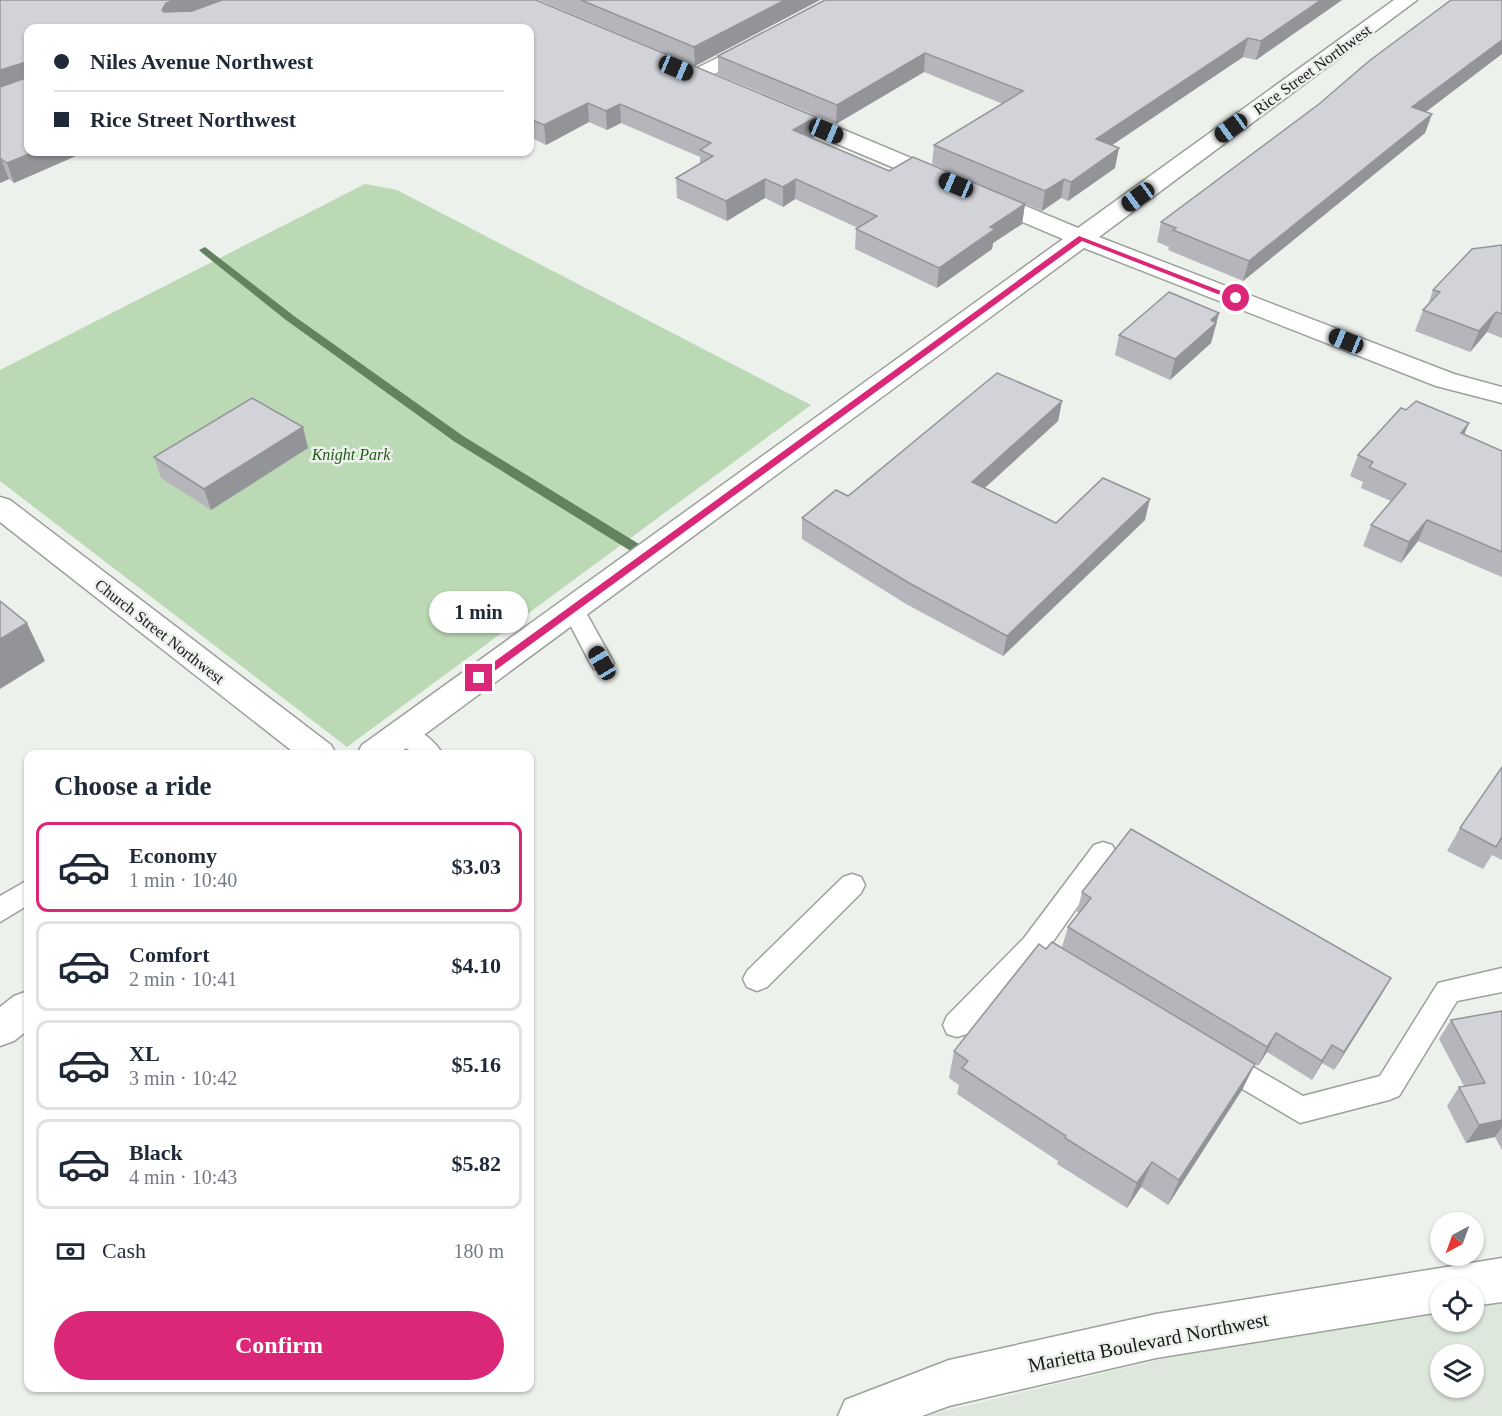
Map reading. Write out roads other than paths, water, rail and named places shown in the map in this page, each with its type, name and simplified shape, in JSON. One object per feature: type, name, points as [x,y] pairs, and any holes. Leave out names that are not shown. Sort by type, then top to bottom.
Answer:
[{"type":"street","name":"Rice Street Northwest","points":[[380,750],[1407,0]]},
{"type":"street","points":[[718,85],[685,72],[778,33]]},
{"type":"street","points":[[750,99],[1081,238],[1446,380],[1502,395]]},
{"type":"street","name":"Church Street Northwest","points":[[0,507],[314,750]]},
{"type":"street","points":[[0,1029],[24,1011]]},
{"type":"street","points":[[1484,1283],[1502,1280]]},
{"type":"street","name":"Marietta Boulevard Northwest","points":[[861,1416],[949,1383],[1156,1336],[1430,1292]]},
{"type":"lane","points":[[573,609],[602,663]]},
{"type":"lane","points":[[404,733],[425,750]]},
{"type":"lane","points":[[957,1025],[1034,946],[1103,852]]},
{"type":"lane","points":[[757,979],[852,885]]},
{"type":"lane","points":[[0,911],[24,894]]},
{"type":"lane","points":[[1034,946],[1083,976]]},
{"type":"lane","points":[[1201,1049],[1299,1110],[1389,1087],[1449,991],[1502,980]]},
{"type":"waterway","points":[[205,250],[290,318],[459,439],[647,555]]},
{"type":"park label","name":"Knight Park","points":[[351,454]]}]
